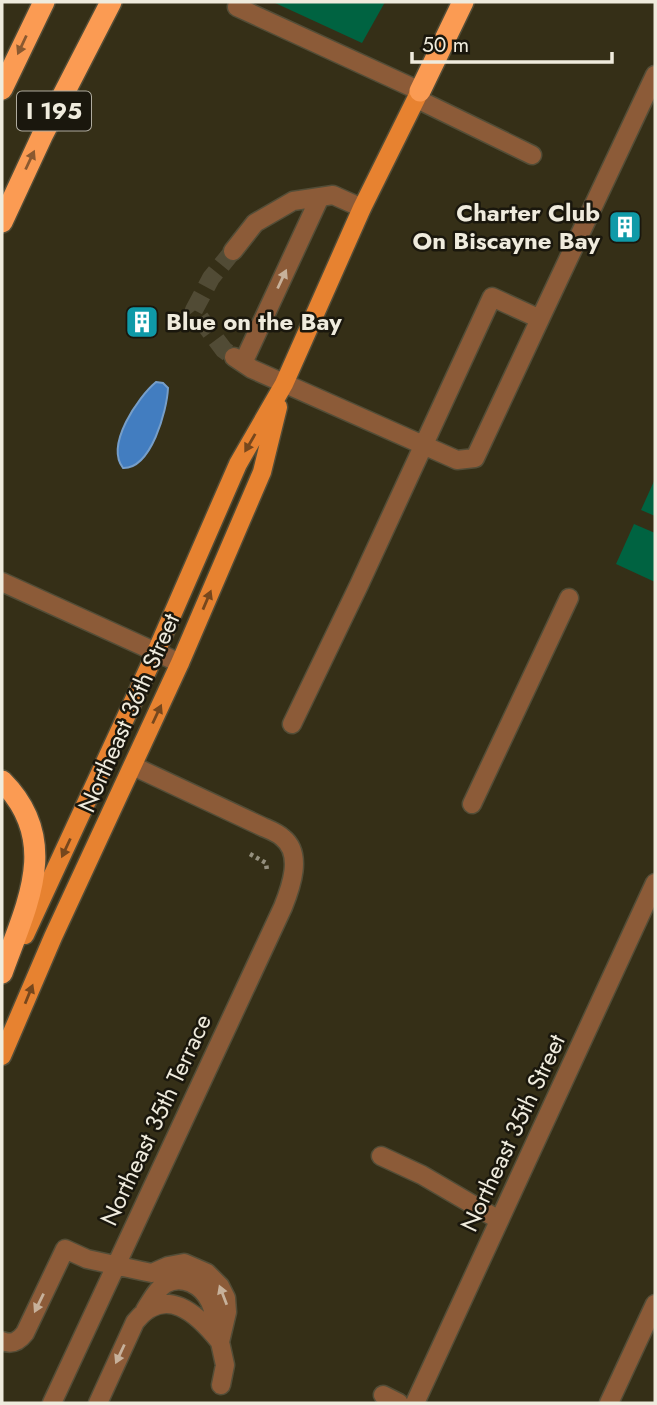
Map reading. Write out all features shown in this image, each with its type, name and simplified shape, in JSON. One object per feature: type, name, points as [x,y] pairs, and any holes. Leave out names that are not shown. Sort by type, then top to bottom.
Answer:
[{"type":"highway","name":"I 195","points":[[2,89],[44,2]]},
{"type":"highway","name":"I 195","points":[[2,222],[47,124],[111,2]]},
{"type":"highway","points":[[419,95],[463,2]]},
{"type":"highway","points":[[2,781],[24,810],[36,849],[36,866],[30,894],[2,973]]},
{"type":"main road","name":"Northeast 36th Street","points":[[2,983],[156,652],[237,464],[284,384],[362,208],[419,95]]},
{"type":"main road","name":"Northeast 36th Street","points":[[2,1056],[53,937],[180,663],[261,472],[284,384]]},
{"type":"street","points":[[237,7],[419,95],[532,155]]},
{"type":"street","points":[[320,197],[238,360],[284,384],[457,460],[475,458],[655,75]]},
{"type":"street","points":[[233,251],[255,223],[293,201],[333,195],[362,208]]},
{"type":"street","points":[[292,724],[492,297],[540,319]]},
{"type":"street","points":[[2,582],[180,663]]},
{"type":"street","points":[[472,804],[569,597]]},
{"type":"street","name":"Northeast 35th Terrace","points":[[52,1403],[283,907],[293,880],[293,854],[284,838],[133,766]]},
{"type":"street","name":"Northeast 35th Street","points":[[415,1403],[655,883]]},
{"type":"street","points":[[381,1156],[432,1181],[499,1220]]},
{"type":"street","points":[[2,1341],[12,1343],[20,1340],[25,1333],[65,1249],[87,1259],[152,1273],[184,1263],[207,1273],[220,1286],[226,1298],[228,1312],[220,1342]]},
{"type":"street","points":[[98,1403],[135,1322],[158,1290],[167,1283],[178,1280],[185,1280],[201,1289],[209,1299],[225,1365],[221,1385]]},
{"type":"street","points":[[143,1312],[161,1303],[180,1307],[206,1324],[220,1342]]},
{"type":"street","points":[[609,1403],[655,1304]]},
{"type":"path","points":[[250,853],[266,863],[267,871]]},
{"type":"green space","points":[[273,2],[385,2],[362,43]]},
{"type":"green space","points":[[655,479],[655,516],[641,510]]},
{"type":"green space","points":[[634,524],[655,533],[655,582],[616,564]]},
{"type":"water","points":[[156,382],[163,383],[168,388],[161,424],[142,459],[133,466],[123,468],[118,447],[121,435],[133,410]]},
{"type":"tunnel","points":[[233,251],[211,278],[194,310],[224,350],[234,357]]},
{"type":"place","name":"Charter Club On Biscayne Bay","points":[[625,227]]},
{"type":"place","name":"Blue on the Bay","points":[[142,322]]}]
